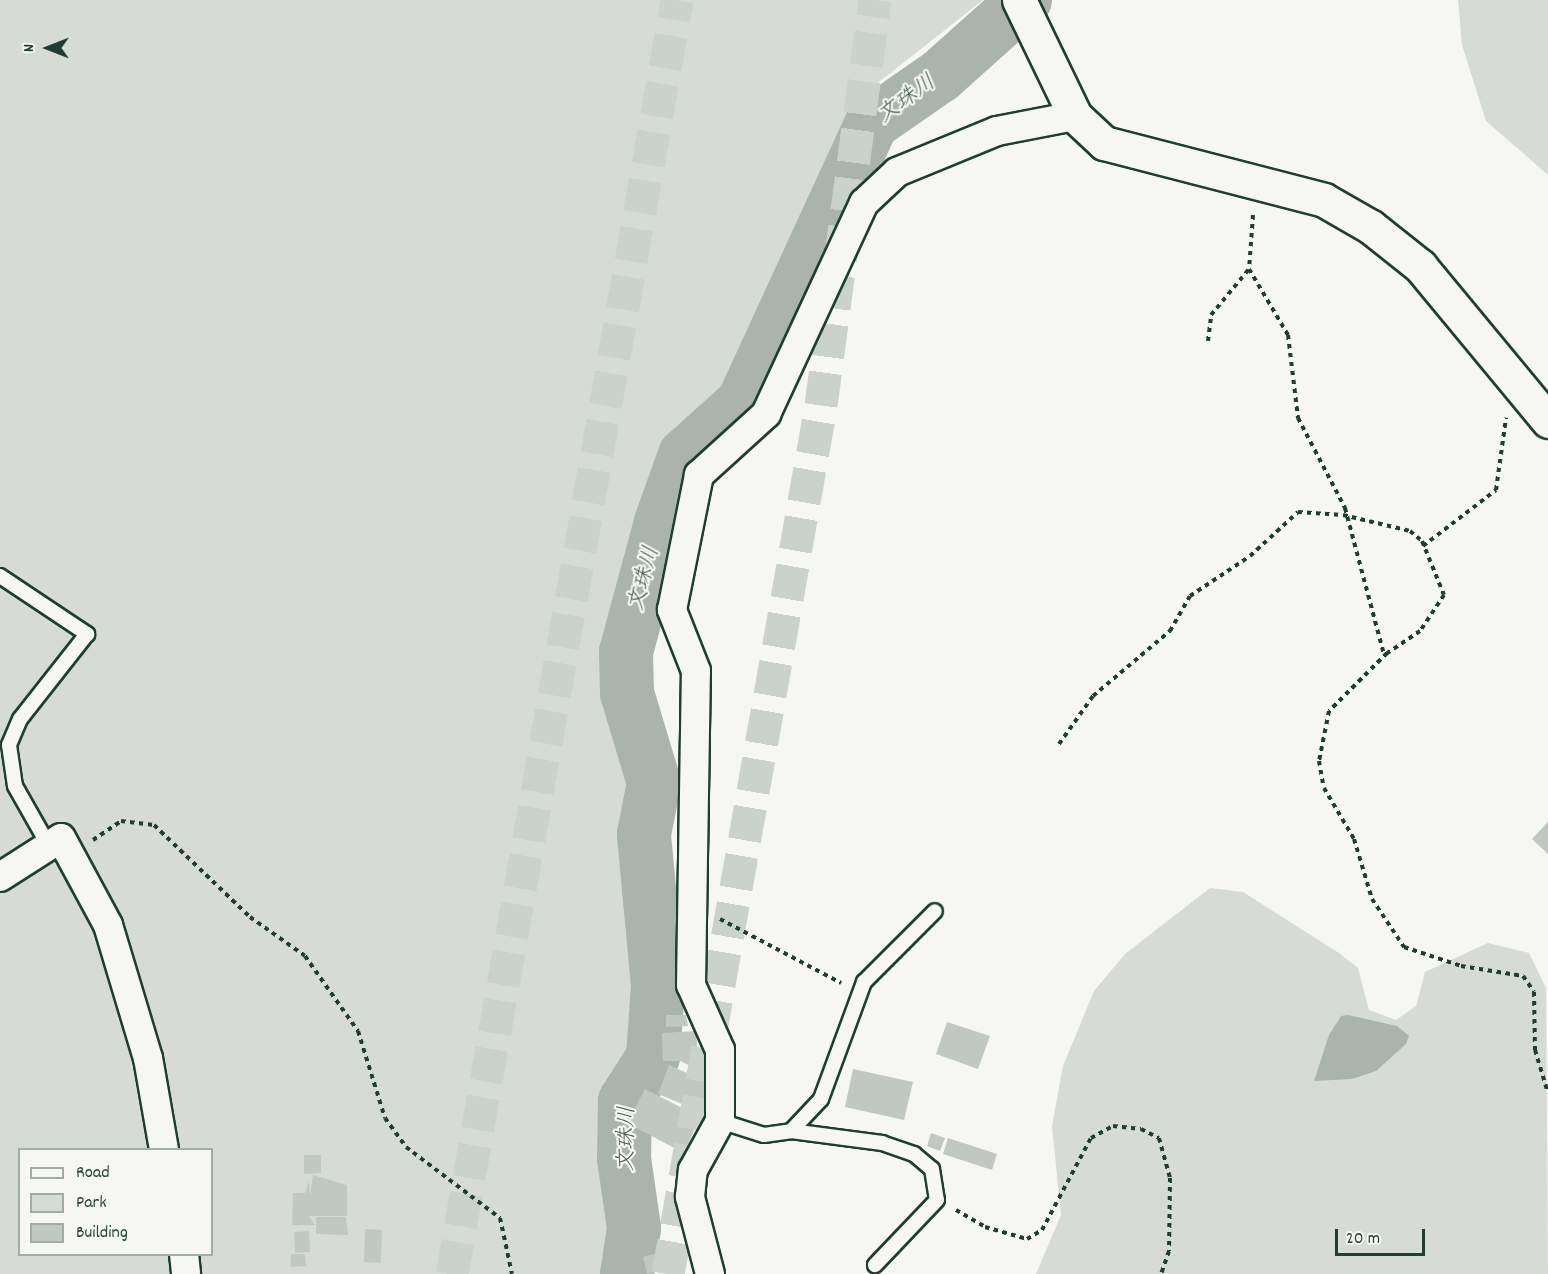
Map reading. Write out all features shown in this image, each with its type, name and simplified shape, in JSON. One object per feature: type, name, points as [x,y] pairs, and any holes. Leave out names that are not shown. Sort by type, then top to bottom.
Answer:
[{"type":"street","points":[[1019,0],[1075,116],[1104,142],[1171,163],[1256,179],[1324,200],[1371,227],[1420,266],[1548,421]]},
{"type":"street","points":[[710,1274],[690,1197],[693,1170],[720,1121],[720,1050],[691,986],[696,671],[672,610],[699,475],[766,414],[839,254],[872,195],[897,172],[997,131],[1075,116]]},
{"type":"street","points":[[0,877],[61,838],[108,925],[148,1058],[164,1148]]},
{"type":"street","points":[[184,1256],[186,1274]]},
{"type":"lane","points":[[0,576],[87,634],[20,719],[9,745],[15,786],[49,846]]},
{"type":"lane","points":[[791,1131],[821,1099],[864,982],[935,911]]},
{"type":"lane","points":[[720,1121],[764,1135],[791,1131],[863,1140],[914,1154],[932,1169],[937,1200],[875,1265]]},
{"type":"path","points":[[1256,179],[1249,269],[1288,335],[1298,418],[1348,518],[1384,656]]},
{"type":"path","points":[[1208,341],[1211,315],[1249,269]]},
{"type":"path","points":[[1423,546],[1496,490],[1500,440],[1519,386]]},
{"type":"path","points":[[1059,744],[1093,696],[1170,631],[1190,596],[1250,556],[1298,512],[1348,518],[1410,531],[1423,546],[1444,595],[1420,631],[1384,656],[1329,711],[1318,761],[1324,788],[1354,839],[1372,899],[1404,947],[1461,966],[1523,975],[1534,992],[1535,1050],[1548,1093]]},
{"type":"path","points":[[87,851],[92,840],[121,821],[154,825],[250,917],[305,956],[358,1031],[385,1119],[406,1147],[500,1218],[512,1274]]},
{"type":"path","points":[[692,921],[714,916],[860,993]]},
{"type":"path","points":[[937,1200],[985,1227],[1027,1239],[1042,1230],[1091,1138],[1113,1126],[1142,1129],[1159,1138],[1170,1178],[1169,1251],[1161,1274]]},
{"type":"green space","points":[[0,0],[983,0],[865,93],[783,287],[727,395],[672,451],[614,647],[615,697],[647,783],[634,828],[651,955],[645,1056],[624,1087],[621,1110],[627,1234],[622,1274],[0,1274]]},
{"type":"green space","points":[[1458,0],[1548,0],[1548,175],[1486,121],[1462,45]]},
{"type":"green space","points":[[1210,888],[1243,892],[1339,953],[1358,968],[1369,1010],[1396,1020],[1416,1006],[1425,972],[1488,943],[1529,953],[1546,988],[1548,1274],[1036,1274],[1061,1215],[1052,1126],[1063,1066],[1094,991],[1125,954]]},
{"type":"shaded area","points":[[1348,1015],[1397,1026],[1409,1036],[1406,1044],[1376,1071],[1352,1079],[1314,1081],[1329,1035],[1341,1016]]},
{"type":"building","points":[[1548,822],[1548,854],[1532,839]]},
{"type":"building","points":[[666,1015],[686,1015],[688,1026],[666,1027]]},
{"type":"building","points":[[947,1022],[990,1036],[978,1069],[936,1054]]},
{"type":"building","points":[[696,1031],[699,1070],[680,1061],[663,1061],[662,1033]]},
{"type":"building","points":[[669,1065],[711,1084],[699,1111],[658,1094]]},
{"type":"building","points":[[853,1069],[913,1082],[904,1120],[845,1107]]},
{"type":"building","points":[[645,1089],[700,1117],[684,1153],[627,1123]]},
{"type":"building","points":[[931,1133],[945,1138],[940,1151],[927,1146]]},
{"type":"building","points":[[948,1138],[997,1154],[992,1170],[943,1154]]},
{"type":"building","points":[[304,1155],[321,1155],[321,1173],[304,1174]]},
{"type":"building","points":[[313,1175],[347,1185],[347,1216],[309,1216],[315,1225],[292,1225],[293,1193],[305,1193],[309,1181],[310,1195]]},
{"type":"building","points":[[316,1217],[346,1217],[348,1235],[316,1234]]},
{"type":"building","points":[[365,1229],[382,1230],[381,1263],[364,1262]]},
{"type":"building","points":[[309,1231],[310,1252],[295,1253],[294,1232]]},
{"type":"building","points":[[668,1250],[673,1268],[647,1274],[643,1257]]},
{"type":"building","points":[[291,1254],[305,1254],[306,1266],[291,1267]]},
{"type":"waterway","name":"文珠川","points":[[627,1274],[634,1228],[624,1159],[625,1101],[653,1057],[658,986],[644,834],[654,783],[627,693],[626,652],[661,522],[685,455],[743,403],[872,123],[940,76],[1025,0]]},
{"type":"tunnel","points":[[452,1274],[677,0]]},
{"type":"tunnel","points":[[668,1274],[821,405],[875,0]]}]
